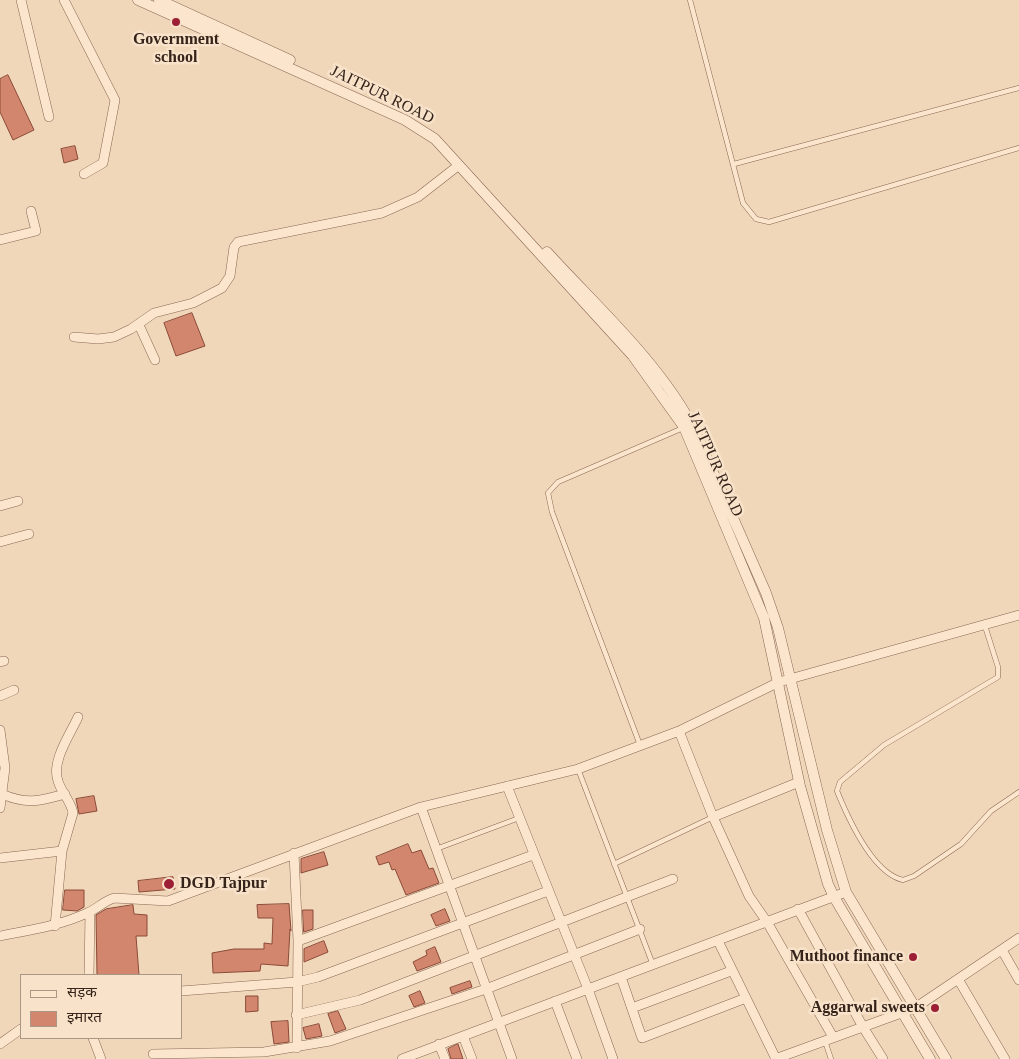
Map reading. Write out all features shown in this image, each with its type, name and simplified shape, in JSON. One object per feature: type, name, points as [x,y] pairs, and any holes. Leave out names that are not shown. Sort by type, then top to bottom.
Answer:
[{"type":"street","points":[[21,0],[49,117]]},
{"type":"street","points":[[64,0],[115,100],[103,163],[84,174]]},
{"type":"street","name":"JAITPUR ROAD","points":[[138,0],[415,124],[435,139],[460,165],[633,356],[684,427],[764,618],[799,782],[823,870],[834,897],[930,1059]]},
{"type":"street","name":"JAITPUR ROAD","points":[[159,0],[424,123],[440,135],[635,348],[686,416],[766,593],[783,646],[827,830],[846,892],[946,1059]]},
{"type":"street","points":[[74,337],[98,339],[114,337],[138,325],[154,313],[193,303],[222,288],[230,276],[234,247],[238,242],[382,213],[418,197],[460,165]]},
{"type":"street","points":[[0,240],[36,231],[31,211]]},
{"type":"street","points":[[138,325],[155,360]]},
{"type":"street","points":[[0,506],[18,501]]},
{"type":"street","points":[[0,542],[29,534]]},
{"type":"street","points":[[0,936],[55,926],[90,912],[107,900],[114,898],[168,901],[421,807],[578,768],[679,731],[779,682],[1019,615]]},
{"type":"street","points":[[0,696],[14,690]]},
{"type":"street","points":[[55,926],[62,851],[73,813],[58,783],[58,763],[78,717]]},
{"type":"street","points":[[679,731],[712,817],[749,896],[767,922],[829,1039]]},
{"type":"street","points":[[0,734],[2,768],[0,808]]},
{"type":"street","points":[[712,817],[799,782]]},
{"type":"street","points":[[507,786],[518,818],[588,989],[613,1059]]},
{"type":"street","points":[[2,794],[29,802],[65,794]]},
{"type":"street","points":[[421,807],[512,1059]]},
{"type":"street","points":[[0,858],[62,851]]},
{"type":"street","points":[[294,853],[298,941],[297,1048]]},
{"type":"street","points":[[298,941],[533,855]]},
{"type":"street","points":[[296,1016],[360,1000],[673,879]]},
{"type":"street","points":[[182,991],[297,982],[318,977],[548,891]]},
{"type":"street","points":[[402,1059],[846,892]]},
{"type":"street","points":[[798,910],[863,1027],[883,1059]]},
{"type":"street","points":[[89,974],[90,912]]},
{"type":"street","points":[[153,1054],[227,1054],[297,1048],[330,1042],[486,990],[640,929]]},
{"type":"street","points":[[718,941],[775,1059],[915,1008],[1019,938]]},
{"type":"street","points":[[1002,950],[1019,980]]},
{"type":"street","points":[[632,1008],[731,971]]},
{"type":"street","points":[[621,977],[642,1038],[746,998]]},
{"type":"street","points":[[958,979],[1005,1059]]},
{"type":"street","points":[[555,1001],[577,1059]]},
{"type":"street","points":[[0,1044],[20,1030]]},
{"type":"street","points":[[463,1036],[472,1059]]},
{"type":"street","points":[[93,1039],[101,1059]]},
{"type":"street","points":[[439,1044],[445,1059]]},
{"type":"lane","points":[[690,0],[743,203],[756,220],[769,222],[1019,148]]},
{"type":"lane","points":[[734,164],[1019,88]]},
{"type":"lane","points":[[640,745],[552,512],[548,493],[558,482],[684,427]]},
{"type":"lane","points":[[985,626],[998,667],[998,677],[884,745],[840,782],[837,791],[861,841],[869,852],[888,872],[903,880],[914,876],[961,844],[991,811],[1019,792]]},
{"type":"lane","points":[[578,768],[653,965]]},
{"type":"lane","points":[[614,864],[712,817]]},
{"type":"lane","points":[[436,849],[518,818]]},
{"type":"lane","points":[[829,1039],[831,1059]]},
{"type":"building","points":[[8,75],[34,130],[13,140],[0,112],[0,79]]},
{"type":"building","points":[[75,146],[78,159],[64,163],[61,149]]},
{"type":"building","points":[[192,313],[205,346],[176,356],[164,323]]},
{"type":"building","points":[[94,796],[97,811],[79,814],[76,799]]},
{"type":"building","points":[[408,844],[412,853],[421,850],[429,869],[433,868],[439,883],[406,895],[395,869],[392,870],[389,862],[379,865],[376,857]]},
{"type":"building","points":[[324,852],[328,865],[301,873],[301,859]]},
{"type":"building","points":[[173,877],[175,889],[139,892],[138,881]]},
{"type":"building","points":[[65,890],[84,890],[84,907],[77,911],[63,910]]},
{"type":"building","points":[[289,904],[291,931],[290,929],[288,966],[261,964],[260,971],[213,973],[212,953],[234,949],[264,949],[264,943],[272,944],[273,918],[258,918],[257,905]]},
{"type":"building","points":[[133,905],[134,914],[147,915],[147,936],[136,936],[139,974],[97,974],[96,915],[106,909]]},
{"type":"building","points":[[445,909],[450,921],[436,926],[431,915]]},
{"type":"building","points":[[303,910],[313,910],[313,929],[304,932]]},
{"type":"building","points":[[324,941],[328,952],[304,962],[304,949]]},
{"type":"building","points":[[435,947],[441,962],[417,971],[413,962],[427,955],[426,951]]},
{"type":"building","points":[[470,981],[472,987],[452,994],[450,988]]},
{"type":"building","points":[[420,991],[425,1003],[414,1007],[409,996]]},
{"type":"building","points":[[246,996],[258,996],[258,1011],[246,1012]]},
{"type":"building","points":[[338,1011],[346,1029],[335,1033],[328,1014]]},
{"type":"building","points":[[288,1021],[289,1042],[274,1044],[271,1022]]},
{"type":"building","points":[[319,1024],[322,1036],[306,1039],[303,1028]]},
{"type":"building","points":[[458,1044],[463,1059],[451,1059],[448,1049]]},
{"type":"place","name":"Government school","points":[[176,22]]},
{"type":"place","name":"DGD Tajpur","points":[[169,884]]},
{"type":"place","name":"Muthoot finance","points":[[913,957]]},
{"type":"place","name":"Aggarwal sweets","points":[[935,1008]]}]
